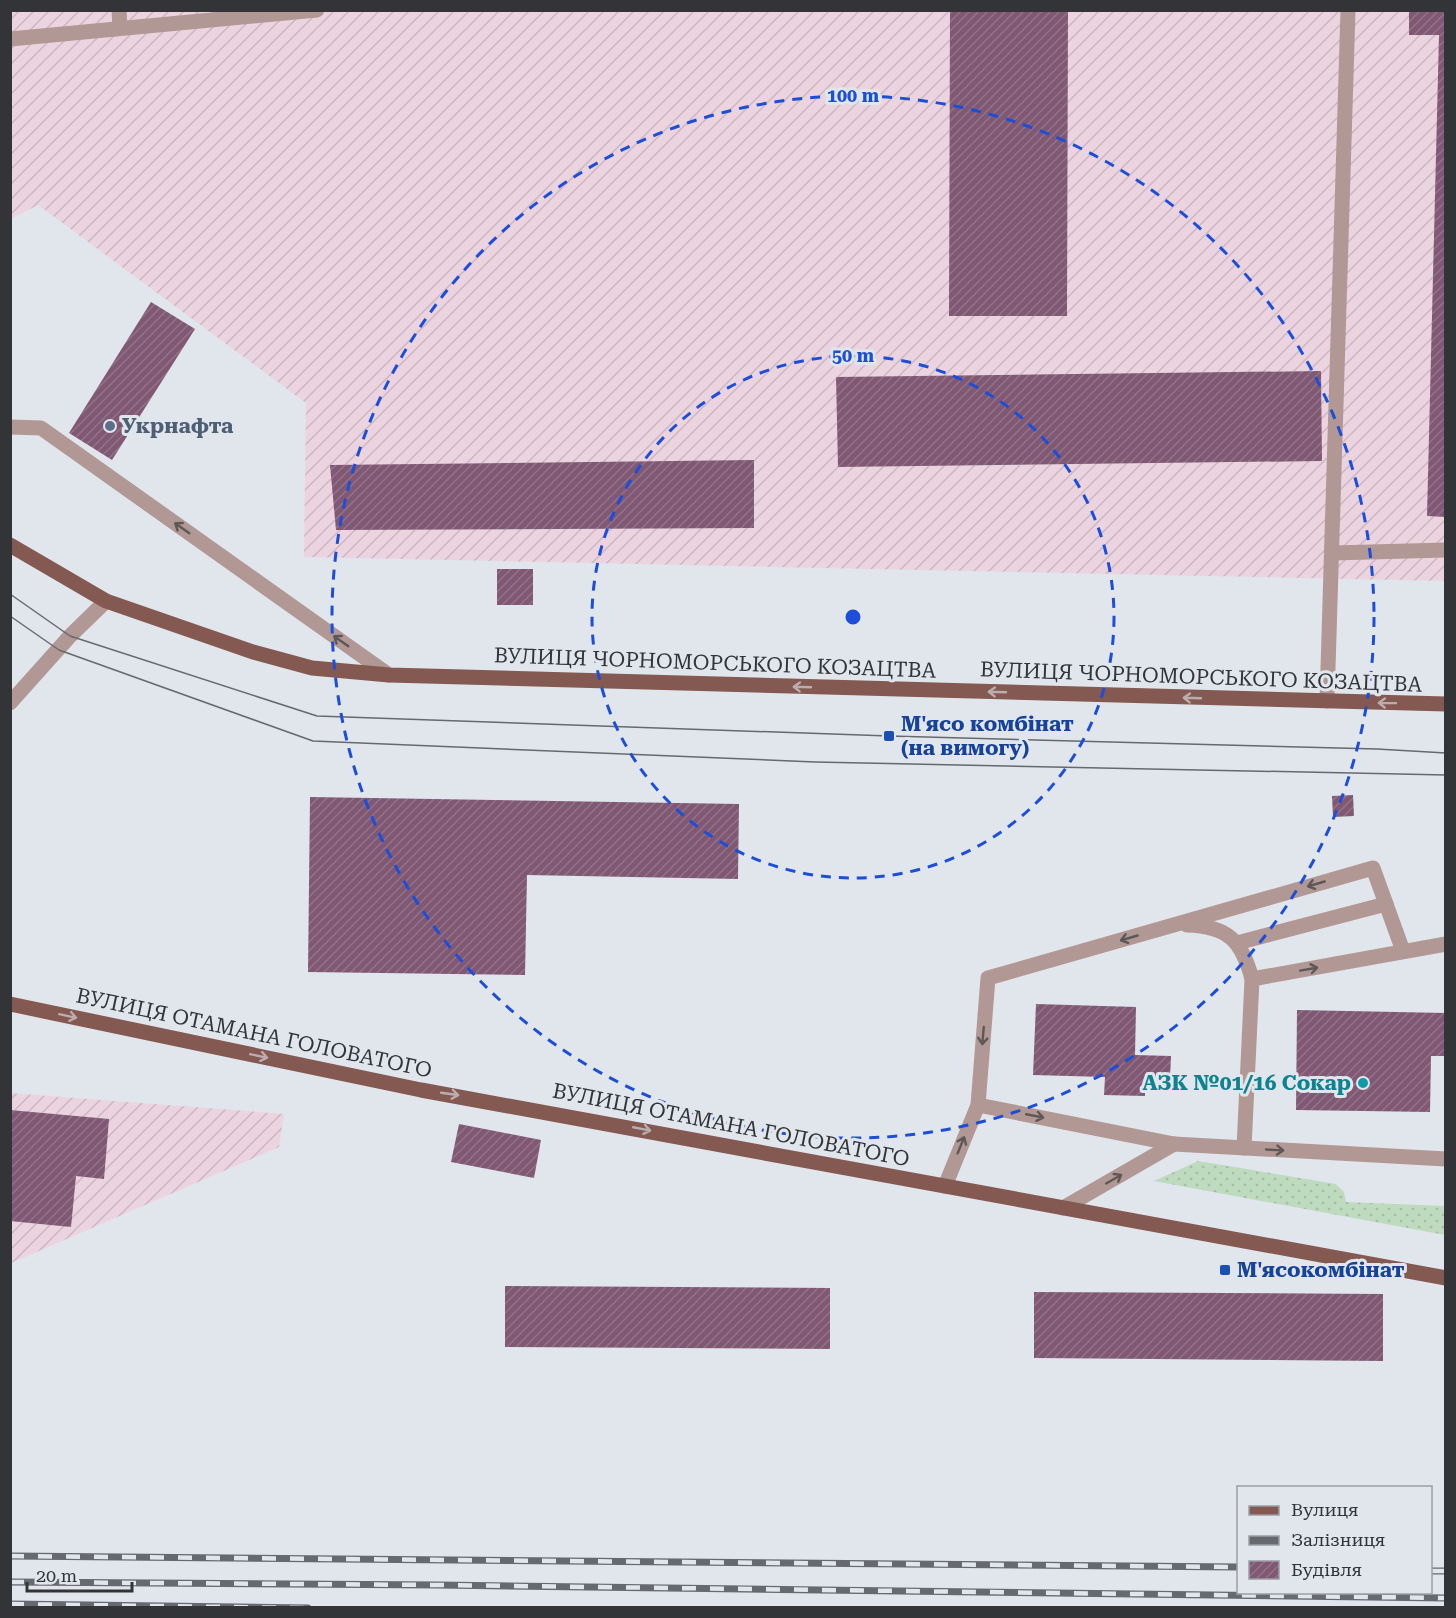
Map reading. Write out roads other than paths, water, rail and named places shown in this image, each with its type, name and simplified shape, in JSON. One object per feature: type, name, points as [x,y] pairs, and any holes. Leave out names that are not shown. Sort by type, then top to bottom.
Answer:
[{"type":"main road","name":"ВУЛИЦЯ ЧОРНОМОРСЬКОГО КОЗАЦТВА","points":[[10,545],[106,602],[253,652],[312,668],[388,675],[1446,704]]},
{"type":"main road","name":"ВУЛИЦЯ ОТАМАНА ГОЛОВАТОГО","points":[[10,1004],[422,1090],[1446,1278]]},
{"type":"street","points":[[119,10],[120,28]]},
{"type":"street","points":[[10,39],[317,10]]},
{"type":"street","points":[[1327,701],[1348,10]]},
{"type":"street","points":[[10,427],[41,428],[388,675]]},
{"type":"street","points":[[1332,553],[1446,550]]},
{"type":"street","points":[[10,703],[70,636],[106,602]]},
{"type":"street","points":[[945,1186],[978,1105],[988,978],[1373,868],[1403,951]]},
{"type":"street","points":[[1237,943],[1386,904]]},
{"type":"street","points":[[1176,924],[1202,925],[1223,930],[1237,943],[1247,960],[1252,979],[1244,1148]]},
{"type":"street","points":[[1252,979],[1446,944]]},
{"type":"street","points":[[978,1105],[1174,1144],[1446,1159]]},
{"type":"street","points":[[1063,1208],[1174,1144]]},
{"type":"tram line","points":[[10,594],[70,636],[317,716],[1446,753]]},
{"type":"tram line","points":[[10,616],[59,650],[313,741],[815,762],[1446,775]]},
{"type":"railway","points":[[10,1556],[1237,1567]]},
{"type":"railway","points":[[1432,1571],[1446,1571]]},
{"type":"railway","points":[[10,1582],[1446,1598]]},
{"type":"railway","points":[[10,1604],[308,1608]]},
{"type":"place","name":"Укрнафта","points":[[110,426]]},
{"type":"place","name":"М'ясо комбінат (на вимогу)","points":[[889,736]]},
{"type":"place","name":"АЗК №01/16 Сокар","points":[[1363,1083]]},
{"type":"place","name":"М'ясокомбінат","points":[[1225,1270]]}]
